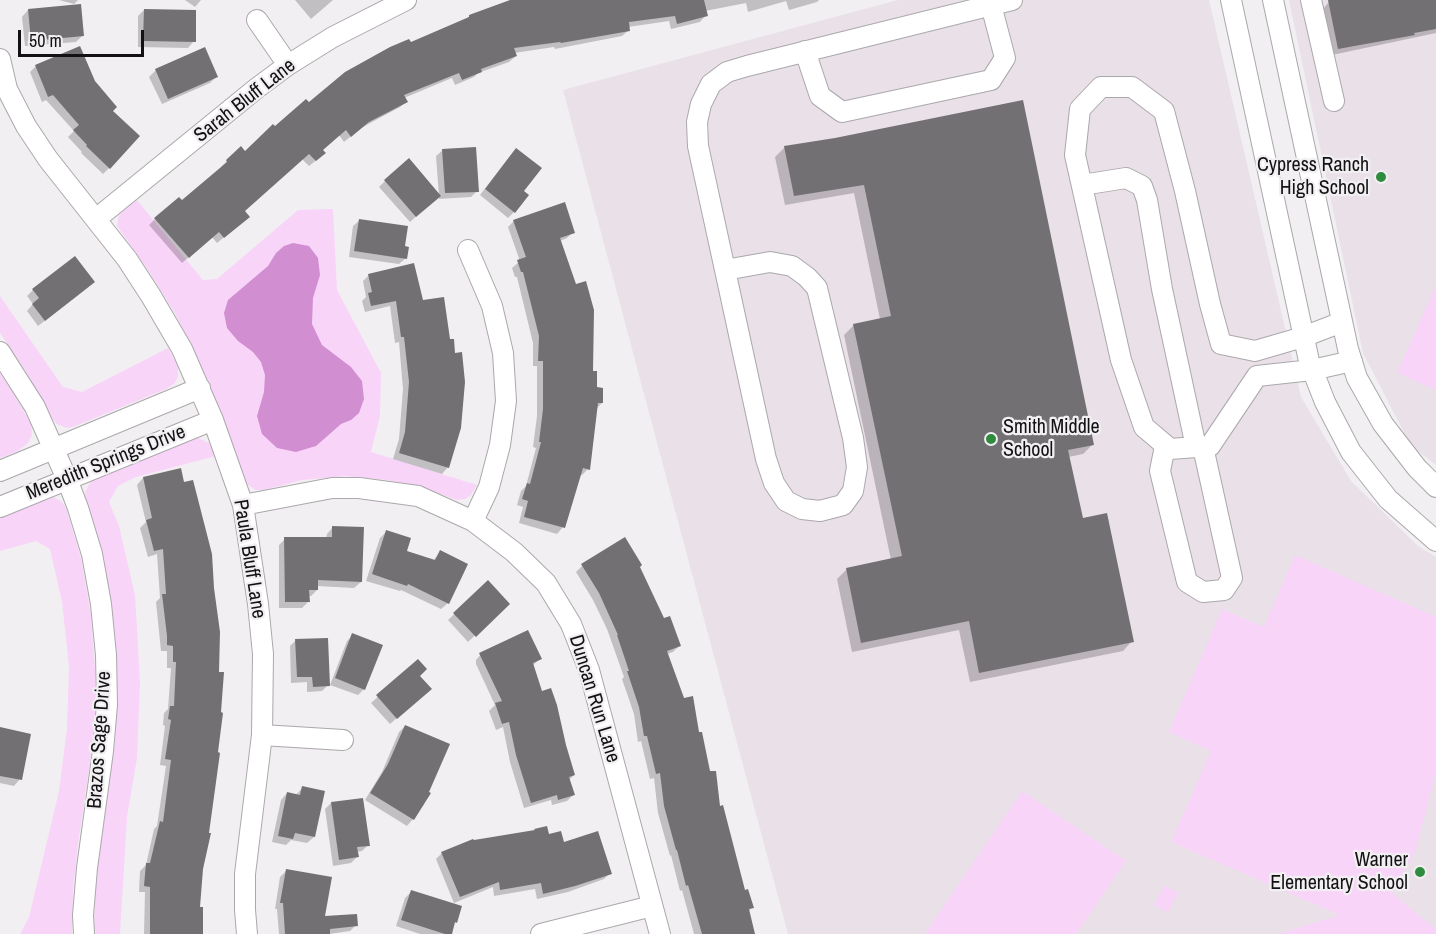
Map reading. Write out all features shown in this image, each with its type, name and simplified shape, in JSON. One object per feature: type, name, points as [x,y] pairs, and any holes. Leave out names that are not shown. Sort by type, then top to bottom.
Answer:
[{"type":"street","name":"Sarah Bluff Lane","points":[[96,219],[288,65],[333,37],[406,0]]},
{"type":"street","points":[[725,270],[770,262],[792,266],[817,288],[853,438],[856,467],[853,491],[843,505],[820,511],[802,509],[786,501],[774,483],[766,459],[698,146],[697,122],[701,104],[711,84],[727,72],[1012,0]]},
{"type":"street","points":[[1231,0],[1312,370],[1325,402],[1352,452],[1388,499],[1436,541]]},
{"type":"street","points":[[1273,0],[1342,322],[1357,378],[1383,424],[1417,468],[1436,487]]},
{"type":"street","points":[[1311,0],[1334,101]]},
{"type":"street","points":[[805,51],[820,96],[842,112],[991,81],[1005,57],[991,5]]},
{"type":"street","points":[[257,20],[288,65]]},
{"type":"street","name":"Paula Bluff Lane","points":[[0,59],[8,89],[26,126],[48,159],[127,258],[182,349],[213,420],[243,505],[263,654],[262,735],[245,874],[247,934]]},
{"type":"street","points":[[1342,322],[1303,337],[1255,351],[1221,344],[1164,111],[1132,87],[1101,87],[1080,109],[1075,155],[1121,360],[1144,427],[1170,449],[1210,446],[1257,376],[1312,370],[1352,361]]},
{"type":"street","points":[[1082,185],[1126,178],[1142,186],[1147,200],[1162,289],[1232,578],[1224,590],[1203,592],[1187,582],[1160,471],[1165,446]]},
{"type":"street","points":[[468,250],[492,306],[503,353],[506,401],[500,445],[489,487],[473,521]]},
{"type":"street","name":"Brazos Sage Drive","points":[[0,352],[35,406],[67,479],[92,554],[101,604],[106,655],[107,705],[104,751],[87,868],[83,915],[84,934]]},
{"type":"street","name":"Meredith Springs Drive","points":[[0,471],[200,388]]},
{"type":"street","name":"Meredith Springs Drive","points":[[0,507],[213,420]]},
{"type":"street","name":"Duncan Run Lane","points":[[243,505],[332,488],[359,488],[418,496],[473,521],[514,552],[546,583],[572,624],[589,670],[660,934]]},
{"type":"street","points":[[262,735],[343,740]]},
{"type":"street","points":[[541,934],[652,906]]},
{"type":"shaded area","name":"Smith Middle School","points":[[898,0],[1209,0],[1301,397],[1351,481],[1418,546],[1436,557],[1436,934],[788,934],[563,90]]},
{"type":"shaded area","name":"Cypress Ranch High School","points":[[1289,0],[1436,0],[1436,465],[1411,446],[1363,353]]},
{"type":"shaded area","points":[[136,199],[203,280],[217,279],[298,210],[333,209],[337,290],[381,373],[380,416],[371,452],[477,485],[471,495],[457,500],[427,489],[387,480],[346,476],[302,480],[264,490],[256,490],[248,485],[242,476],[221,412],[176,315],[117,226],[119,215]]},
{"type":"shaded area","points":[[293,243],[309,246],[318,258],[320,275],[313,298],[312,324],[322,345],[351,367],[362,381],[364,399],[359,413],[351,420],[341,424],[316,446],[296,452],[277,448],[262,434],[257,416],[264,392],[265,375],[261,362],[227,328],[224,313],[228,300],[268,266],[276,253],[284,246]]},
{"type":"shaded area","points":[[1436,285],[1436,390],[1397,373]]},
{"type":"shaded area","points":[[0,296],[63,387],[82,392],[168,348],[178,367],[178,377],[174,384],[166,389],[73,427],[67,428],[57,424],[0,333]]},
{"type":"shaded area","points":[[0,373],[31,424],[32,435],[28,443],[18,451],[0,458]]},
{"type":"shaded area","points":[[196,437],[209,443],[216,456],[136,477],[118,486],[109,502],[119,526],[135,595],[140,682],[137,758],[127,817],[120,934],[94,934],[95,881],[116,734],[117,671],[111,601],[100,545],[85,493],[93,479]]},
{"type":"shaded area","points":[[53,497],[61,501],[66,508],[81,558],[91,615],[95,713],[73,891],[72,934],[20,934],[29,917],[59,791],[67,728],[69,666],[62,602],[50,549],[36,541],[0,551],[0,517],[45,498]]},
{"type":"shaded area","points":[[1295,555],[1436,617],[1436,771],[1415,852],[1391,892],[1436,930],[1436,934],[1278,934],[1340,915],[1171,842],[1211,751],[1169,732],[1222,609],[1264,627]]},
{"type":"shaded area","points":[[1022,791],[1126,861],[1076,934],[925,934]]},
{"type":"shaded area","points":[[1164,885],[1178,893],[1168,912],[1154,905]]},
{"type":"building","points":[[510,0],[704,0],[708,16],[677,24],[675,16],[629,22],[630,31],[561,43],[514,48],[517,56],[481,69],[482,72],[462,80],[459,73],[404,95],[408,102],[369,122],[351,137],[346,130],[323,150],[326,153],[316,161],[309,154],[245,211],[250,217],[224,238],[219,232],[189,258],[154,218],[179,197],[182,200],[227,162],[226,160],[241,146],[245,151],[273,124],[275,126],[306,99],[309,102],[345,72],[390,47],[409,39],[411,42],[469,17],[469,15]]},
{"type":"building","points":[[1328,0],[1436,0],[1436,29],[1338,49]]},
{"type":"building","points":[[81,4],[84,36],[31,41],[28,9]]},
{"type":"building","points":[[144,9],[196,10],[196,42],[143,41]]},
{"type":"building","points":[[80,46],[95,81],[117,107],[113,111],[140,136],[110,169],[73,130],[79,125],[53,95],[48,97],[35,65]]},
{"type":"building","points":[[205,47],[218,77],[168,99],[155,69]]},
{"type":"building","points":[[1023,100],[1094,445],[1068,450],[1083,518],[1107,513],[1134,642],[979,673],[969,621],[861,643],[846,568],[902,556],[853,324],[891,316],[864,185],[794,196],[784,146]]},
{"type":"building","points":[[476,147],[479,192],[445,193],[442,149]]},
{"type":"building","points":[[516,148],[542,168],[524,191],[529,195],[515,213],[485,189]]},
{"type":"building","points":[[409,158],[441,196],[416,217],[384,180]]},
{"type":"building","points":[[565,202],[575,233],[560,238],[576,284],[586,281],[594,310],[593,371],[597,371],[597,387],[603,388],[603,403],[598,403],[590,470],[583,468],[565,528],[524,517],[528,501],[522,499],[527,483],[530,484],[541,442],[539,442],[543,409],[543,361],[538,361],[539,336],[523,272],[517,260],[526,257],[513,220]]},
{"type":"building","points":[[359,219],[408,226],[405,246],[409,247],[407,259],[354,251]]},
{"type":"building","points":[[75,256],[95,282],[45,321],[32,304],[39,298],[32,289]]},
{"type":"building","points":[[414,263],[423,300],[444,297],[450,339],[454,339],[455,353],[462,352],[465,382],[461,428],[449,468],[399,453],[405,432],[409,382],[404,337],[401,337],[396,301],[371,306],[368,293],[372,292],[368,274]]},
{"type":"building","points":[[181,468],[184,482],[193,480],[212,554],[220,632],[219,672],[224,672],[221,712],[223,713],[209,833],[211,833],[203,869],[200,907],[203,907],[203,934],[150,934],[150,887],[144,886],[146,863],[150,863],[160,821],[163,822],[171,760],[165,759],[171,720],[168,719],[170,706],[174,706],[176,662],[173,662],[173,646],[167,645],[162,594],[166,594],[163,549],[154,551],[146,520],[152,518],[143,477]]},
{"type":"building","points":[[332,526],[364,527],[362,582],[318,580],[318,590],[309,590],[310,602],[285,602],[284,537],[332,537]]},
{"type":"building","points":[[386,530],[411,538],[407,551],[435,560],[440,550],[468,564],[449,604],[408,584],[407,586],[372,574]]},
{"type":"building","points":[[625,537],[642,565],[640,567],[664,618],[670,616],[681,646],[667,651],[684,698],[693,696],[699,732],[702,732],[710,771],[716,771],[720,806],[723,805],[745,890],[748,889],[754,908],[749,909],[755,934],[702,934],[688,885],[686,886],[664,806],[660,773],[656,774],[647,736],[644,736],[639,707],[618,635],[599,593],[581,564]]},
{"type":"building","points":[[488,580],[510,604],[476,637],[453,613]]},
{"type":"building","points":[[528,630],[542,659],[533,663],[542,691],[551,688],[575,775],[569,777],[575,795],[558,800],[557,795],[531,803],[516,755],[509,722],[502,724],[495,703],[502,701],[479,653]]},
{"type":"building","points":[[352,633],[383,645],[365,690],[335,678]]},
{"type":"building","points":[[328,638],[330,686],[313,687],[312,677],[297,677],[295,639]]},
{"type":"building","points":[[418,659],[427,669],[420,676],[432,689],[397,719],[376,695]]},
{"type":"building","points":[[405,725],[450,744],[429,792],[431,793],[414,820],[370,793],[388,764]]},
{"type":"building","points":[[0,727],[31,734],[22,780],[0,776]]},
{"type":"building","points":[[302,786],[325,791],[315,837],[295,833],[293,839],[278,836],[287,792],[300,795]]},
{"type":"building","points":[[363,798],[370,846],[357,847],[359,857],[339,860],[331,802]]},
{"type":"building","points":[[547,826],[549,834],[561,831],[564,842],[598,831],[612,874],[543,894],[541,883],[500,890],[499,882],[460,897],[441,852],[473,839],[535,830]]},
{"type":"building","points":[[286,869],[332,877],[325,916],[357,914],[358,926],[330,929],[330,934],[285,934],[283,903],[280,903]]},
{"type":"building","points":[[411,890],[462,906],[452,934],[445,934],[401,920]]},
{"type":"place","name":"Cypress Ranch High School","points":[[1381,177]]},
{"type":"place","name":"Smith Middle School","points":[[991,439]]},
{"type":"place","name":"Warner Elementary School","points":[[1420,872]]}]
